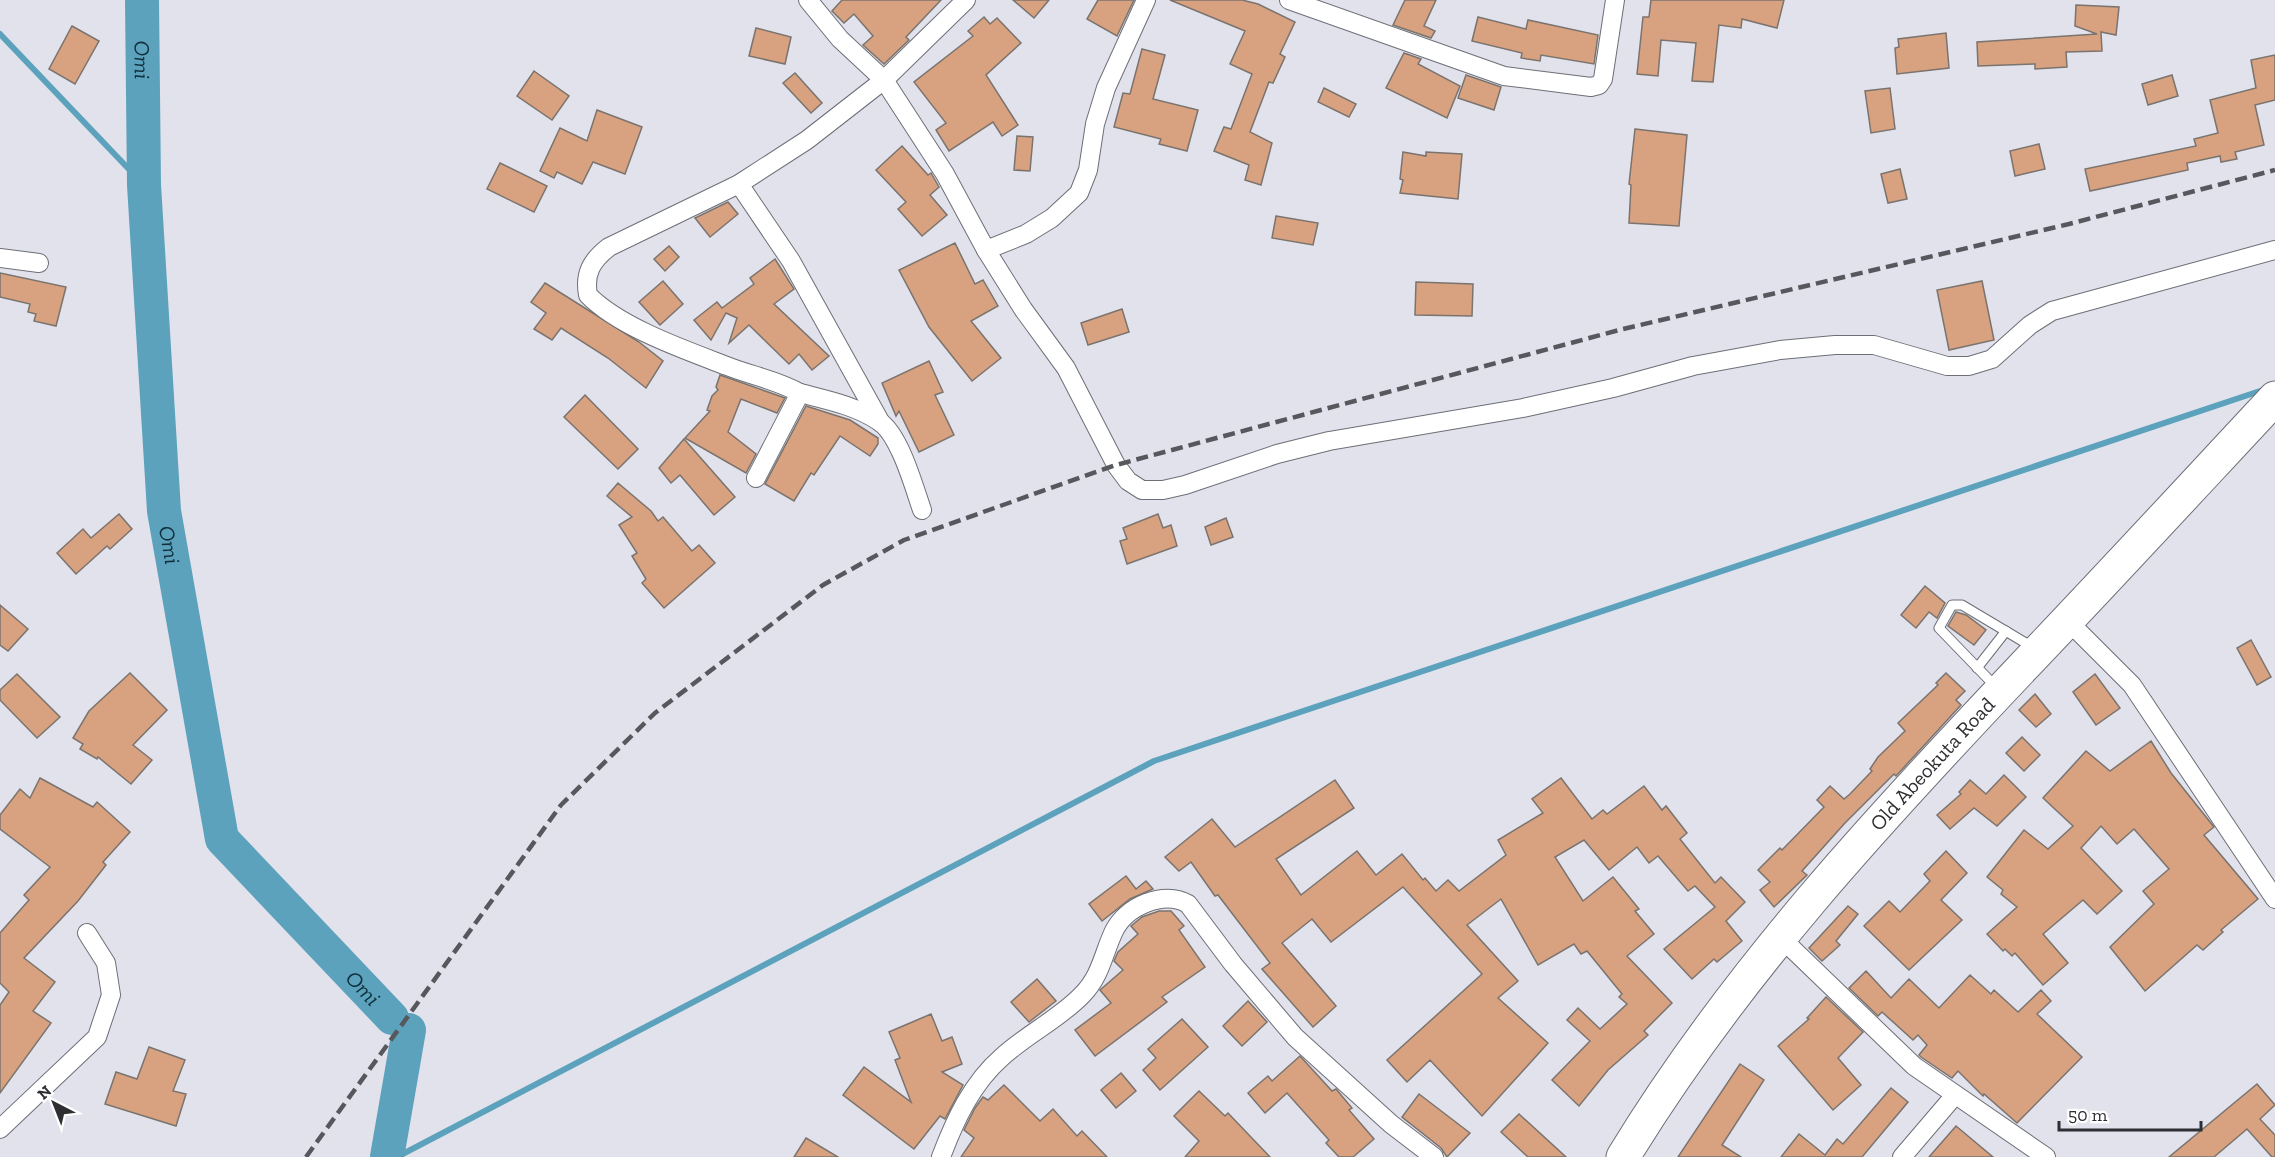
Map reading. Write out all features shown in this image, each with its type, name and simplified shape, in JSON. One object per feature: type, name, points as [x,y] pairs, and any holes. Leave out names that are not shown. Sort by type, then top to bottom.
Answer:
[{"type":"highway","name":"Old Abeokuta Road","points":[[1623,1157],[1691,1050],[1779,936],[1879,820],[2275,398]]},
{"type":"street","points":[[808,0],[840,39],[884,80],[945,174],[986,250],[1023,309],[1066,368],[1116,465],[1128,481],[1142,490],[1163,490],[1277,454],[1329,441],[1523,408],[1614,388],[1693,366],[1780,350],[1835,345],[1874,345],[1947,366],[1969,366],[1992,359],[2030,325],[2052,311],[2275,250]]},
{"type":"street","points":[[881,423],[853,408],[800,393],[783,383],[728,367],[625,323],[600,308],[588,295],[588,271],[598,255],[609,247],[739,184],[807,140],[884,80],[966,0]]},
{"type":"street","points":[[986,250],[1026,234],[1053,218],[1079,193],[1088,171],[1095,124],[1106,88],[1146,0]]},
{"type":"street","points":[[1289,0],[1504,76],[1591,87],[1599,86],[1603,79],[1615,0]]},
{"type":"street","points":[[739,184],[785,251],[900,453],[922,510]]},
{"type":"street","points":[[0,258],[39,263]]},
{"type":"street","points":[[756,478],[800,393]]},
{"type":"street","points":[[2067,620],[2132,685],[2269,876],[2275,899]]},
{"type":"street","points":[[941,1157],[954,1122],[982,1077],[1003,1056],[1080,997],[1093,984],[1102,967],[1115,928],[1130,913],[1148,902],[1177,898],[1188,904],[1233,964],[1295,1037],[1391,1124],[1434,1157]]},
{"type":"street","points":[[0,1129],[97,1037],[111,995],[106,963],[87,933]]},
{"type":"street","points":[[1779,936],[1914,1066],[2046,1157]]},
{"type":"street","points":[[1902,1157],[1955,1095]]},
{"type":"lane","points":[[2000,692],[1939,628],[1952,605],[1962,604],[2039,651]]},
{"type":"lane","points":[[1977,668],[2006,631]]},
{"type":"building","points":[[842,0],[941,0],[906,37],[909,40],[884,64],[863,45],[873,36],[854,14],[844,23],[832,11]]},
{"type":"building","points":[[1013,0],[1049,0],[1034,18]]},
{"type":"building","points":[[1098,0],[1134,0],[1117,36],[1087,19]]},
{"type":"building","points":[[1170,0],[1242,0],[1258,4],[1295,22],[1280,54],[1285,57],[1273,83],[1269,82],[1250,132],[1272,143],[1261,185],[1245,180],[1249,165],[1214,151],[1224,127],[1231,129],[1252,74],[1230,64],[1245,31]]},
{"type":"building","points":[[1405,0],[1436,0],[1424,26],[1435,31],[1431,38],[1393,25]]},
{"type":"building","points":[[1651,0],[1784,0],[1777,28],[1742,19],[1741,28],[1719,25],[1713,82],[1692,81],[1696,43],[1661,40],[1658,76],[1637,74],[1643,17],[1649,17]]},
{"type":"building","points":[[2076,5],[2119,7],[2116,35],[2101,32],[2102,51],[2066,52],[2067,67],[2035,69],[2035,64],[1978,66],[1977,42],[2097,34],[2075,26]]},
{"type":"building","points":[[984,17],[990,24],[997,18],[1021,43],[986,75],[1018,125],[1002,136],[993,122],[949,151],[936,130],[946,123],[914,82],[973,36],[968,31]]},
{"type":"building","points":[[1478,17],[1526,29],[1528,20],[1598,35],[1594,64],[1541,55],[1540,61],[1521,58],[1522,53],[1472,41]]},
{"type":"building","points":[[72,26],[99,41],[75,84],[49,69]]},
{"type":"building","points":[[756,28],[791,37],[785,64],[749,56]]},
{"type":"building","points":[[1946,33],[1949,68],[1897,74],[1895,48],[1899,47],[1898,39]]},
{"type":"building","points":[[1142,49],[1165,55],[1153,99],[1198,110],[1187,151],[1159,144],[1161,139],[1114,127],[1123,93],[1130,94]]},
{"type":"building","points":[[1404,53],[1421,59],[1418,64],[1460,86],[1447,118],[1386,88]]},
{"type":"building","points":[[2275,55],[2275,100],[2255,105],[2264,145],[2235,152],[2237,159],[2221,162],[2220,156],[2187,163],[2188,170],[2090,191],[2085,169],[2196,146],[2194,139],[2218,133],[2210,100],[2256,88],[2251,60]]},
{"type":"building","points":[[534,71],[569,96],[552,120],[517,96]]},
{"type":"building","points":[[795,73],[822,103],[811,113],[783,83]]},
{"type":"building","points":[[1466,75],[1501,87],[1494,110],[1458,98]]},
{"type":"building","points":[[2172,75],[2178,96],[2148,105],[2142,84]]},
{"type":"building","points":[[1324,88],[1356,104],[1349,117],[1318,102]]},
{"type":"building","points":[[1890,88],[1895,129],[1871,133],[1865,91]]},
{"type":"building","points":[[597,110],[642,127],[625,174],[593,162],[582,184],[557,172],[554,178],[540,171],[560,128],[587,141]]},
{"type":"building","points":[[1635,129],[1687,135],[1679,226],[1629,223],[1631,185],[1629,184]]},
{"type":"building","points":[[1017,136],[1033,137],[1030,171],[1014,170]]},
{"type":"building","points":[[2039,144],[2045,169],[2015,176],[2010,151]]},
{"type":"building","points":[[902,146],[928,175],[931,173],[939,187],[930,195],[947,215],[922,236],[898,209],[906,202],[876,170]]},
{"type":"building","points":[[1403,152],[1426,156],[1426,152],[1462,154],[1458,199],[1400,193],[1403,180],[1400,179]]},
{"type":"building","points":[[500,163],[547,186],[534,212],[487,189]]},
{"type":"building","points":[[1900,169],[1907,199],[1888,203],[1881,174]]},
{"type":"building","points":[[728,202],[738,214],[710,237],[695,218]]},
{"type":"building","points":[[1276,216],[1318,223],[1313,245],[1272,238]]},
{"type":"building","points":[[955,243],[975,284],[983,280],[998,306],[971,321],[1001,358],[972,381],[929,327],[899,270]]},
{"type":"building","points":[[669,246],[679,257],[665,271],[654,259]]},
{"type":"building","points":[[775,259],[794,289],[774,304],[829,356],[812,370],[799,354],[789,364],[749,325],[729,343],[737,318],[726,313],[711,340],[694,320],[717,302],[722,308],[754,284],[750,278]]},
{"type":"building","points":[[0,273],[66,287],[56,326],[34,321],[36,314],[28,312],[30,304],[0,297]]},
{"type":"building","points":[[663,281],[683,304],[660,325],[639,302]]},
{"type":"building","points":[[1982,281],[1994,340],[1949,350],[1937,290]]},
{"type":"building","points":[[1416,282],[1473,284],[1472,316],[1415,315]]},
{"type":"building","points":[[545,283],[639,342],[663,361],[646,388],[608,358],[561,328],[552,340],[534,329],[546,313],[531,302]]},
{"type":"building","points":[[1122,309],[1129,332],[1088,345],[1081,323]]},
{"type":"building","points":[[929,361],[943,392],[935,395],[954,435],[919,452],[899,411],[896,416],[882,383]]},
{"type":"building","points":[[720,375],[785,398],[777,413],[741,399],[728,432],[756,454],[746,473],[685,438],[710,411],[707,410],[712,396],[718,390],[716,387]]},
{"type":"building","points":[[585,395],[638,449],[618,469],[564,417]]},
{"type":"building","points":[[806,406],[850,420],[878,438],[878,444],[870,456],[840,436],[814,475],[811,473],[794,501],[765,484]]},
{"type":"building","points":[[684,439],[735,497],[714,515],[680,475],[671,483],[659,468]]},
{"type":"building","points":[[618,483],[651,511],[658,521],[663,517],[692,551],[699,545],[715,563],[664,608],[642,583],[646,579],[632,556],[637,553],[619,525],[632,517],[607,496]]},
{"type":"building","points":[[119,514],[132,529],[110,549],[107,546],[76,574],[57,553],[83,529],[91,538]]},
{"type":"building","points":[[1158,514],[1163,528],[1171,525],[1177,546],[1127,564],[1120,541],[1127,539],[1123,528]]},
{"type":"building","points":[[1226,518],[1233,537],[1211,545],[1205,527]]},
{"type":"building","points":[[1925,586],[1945,603],[1937,618],[1929,612],[1916,628],[1901,615]]},
{"type":"building","points":[[0,605],[28,629],[8,651],[0,645]]},
{"type":"building","points":[[1956,612],[1966,615],[1986,630],[1974,645],[1948,626]]},
{"type":"building","points":[[2251,640],[2271,677],[2257,685],[2237,648]]},
{"type":"building","points":[[130,673],[167,710],[133,745],[152,760],[131,784],[98,757],[97,759],[80,749],[83,744],[73,738],[89,711]]},
{"type":"building","points":[[1946,673],[1965,691],[1956,700],[1961,705],[1896,776],[1894,774],[1845,823],[1802,871],[1807,875],[1774,907],[1760,890],[1770,882],[1758,870],[1780,848],[1782,850],[1824,807],[1817,800],[1830,786],[1844,799],[1872,771],[1870,769],[1878,757],[1905,731],[1898,723],[1938,685],[1936,683]]},
{"type":"building","points":[[17,674],[60,717],[37,738],[0,700],[0,690]]},
{"type":"building","points":[[2095,674],[2120,708],[2096,725],[2073,692]]},
{"type":"building","points":[[2035,694],[2051,714],[2036,727],[2019,710]]},
{"type":"building","points":[[2022,737],[2040,755],[2024,771],[2006,753]]},
{"type":"building","points":[[2151,741],[2171,773],[2214,827],[2204,835],[2258,899],[2221,930],[2223,932],[2203,950],[2197,945],[2145,991],[2110,947],[2154,904],[2143,891],[2169,869],[2134,829],[2117,844],[2101,826],[2081,848],[2122,891],[2097,914],[2083,900],[2043,934],[2068,963],[2043,985],[2015,953],[2012,956],[2005,949],[2003,951],[1987,934],[2017,907],[2001,894],[2003,890],[1987,877],[2024,830],[2048,849],[2073,826],[2043,798],[2086,751],[2110,771]]},
{"type":"building","points":[[2004,775],[2026,797],[1997,826],[1974,808],[1950,829],[1937,815],[1961,794],[1959,792],[1970,780],[1986,794]]},
{"type":"building","points":[[40,778],[93,807],[97,802],[130,832],[103,862],[106,865],[78,901],[24,958],[55,982],[33,1011],[51,1023],[0,1093],[0,1005],[9,992],[0,983],[0,933],[29,900],[24,895],[50,867],[0,829],[0,815],[20,789],[30,798]]},
{"type":"building","points":[[1561,778],[1592,819],[1603,810],[1607,814],[1644,786],[1662,810],[1666,806],[1687,833],[1680,839],[1715,883],[1721,877],[1745,902],[1726,921],[1742,941],[1717,962],[1714,959],[1692,979],[1664,949],[1715,907],[1695,886],[1688,891],[1658,856],[1649,863],[1637,847],[1609,870],[1584,840],[1555,857],[1583,901],[1613,877],[1639,909],[1635,911],[1654,934],[1627,956],[1672,1003],[1644,1031],[1648,1035],[1608,1070],[1579,1106],[1552,1080],[1590,1041],[1567,1020],[1578,1008],[1600,1029],[1627,1004],[1619,997],[1622,994],[1587,951],[1581,954],[1574,944],[1538,965],[1501,899],[1467,925],[1518,981],[1498,998],[1548,1043],[1482,1116],[1430,1060],[1407,1082],[1387,1060],[1482,974],[1403,887],[1331,942],[1312,919],[1282,943],[1336,1006],[1313,1027],[1262,969],[1270,963],[1218,895],[1215,896],[1191,862],[1179,871],[1165,857],[1212,819],[1235,847],[1335,780],[1354,808],[1276,859],[1301,895],[1357,851],[1376,875],[1402,854],[1423,880],[1425,878],[1436,891],[1448,880],[1459,891],[1506,855],[1498,840],[1543,813],[1532,799]]},
{"type":"building","points":[[1946,851],[1967,873],[1941,900],[1962,920],[1909,970],[1864,926],[1889,901],[1900,912],[1930,881],[1924,874]]},
{"type":"building","points":[[1126,876],[1136,889],[1146,881],[1153,889],[1130,899],[1102,921],[1089,904]]},
{"type":"building","points":[[1848,906],[1858,914],[1836,941],[1840,945],[1822,961],[1809,948]]},
{"type":"building","points":[[1159,911],[1171,911],[1184,926],[1179,930],[1205,967],[1162,997],[1167,1002],[1095,1056],[1075,1030],[1111,1003],[1100,990],[1123,970],[1114,961],[1118,952],[1138,934],[1131,926],[1142,917]]},
{"type":"building","points":[[1866,971],[1891,998],[1909,979],[1939,1008],[1970,975],[1991,994],[1994,990],[2018,1012],[2041,990],[2051,1001],[2037,1014],[2082,1057],[2017,1123],[1984,1094],[1983,1096],[1958,1071],[1952,1078],[1921,1057],[1919,1055],[1927,1045],[1918,1035],[1913,1040],[1882,1012],[1878,1016],[1849,988]]},
{"type":"building","points":[[1037,979],[1056,1001],[1029,1022],[1011,1002]]},
{"type":"building","points":[[1826,997],[1863,1032],[1838,1058],[1861,1085],[1833,1110],[1778,1046],[1809,1019],[1807,1018]]},
{"type":"building","points":[[1248,1001],[1267,1022],[1242,1046],[1223,1026]]},
{"type":"building","points":[[931,1014],[942,1041],[952,1037],[962,1064],[942,1072],[963,1085],[945,1119],[940,1116],[914,1149],[843,1095],[864,1067],[911,1102],[895,1060],[900,1058],[889,1032]]},
{"type":"building","points":[[1182,1019],[1208,1047],[1160,1090],[1143,1070],[1156,1058],[1148,1049]]},
{"type":"building","points":[[149,1047],[185,1060],[173,1091],[186,1094],[176,1126],[105,1104],[116,1072],[137,1079]]},
{"type":"building","points":[[1300,1056],[1332,1091],[1336,1089],[1352,1108],[1349,1110],[1374,1139],[1353,1157],[1339,1157],[1326,1143],[1329,1140],[1287,1093],[1265,1113],[1248,1093],[1268,1076],[1272,1081]]},
{"type":"building","points":[[1740,1064],[1764,1080],[1722,1145],[1741,1157],[1678,1157]]},
{"type":"building","points":[[1121,1073],[1136,1091],[1116,1108],[1101,1090]]},
{"type":"building","points":[[2257,1084],[2275,1105],[2260,1119],[2275,1135],[2275,1157],[2272,1157],[2247,1129],[2214,1157],[2169,1157]]},
{"type":"building","points":[[1004,1085],[1040,1121],[1053,1109],[1077,1136],[1082,1131],[1107,1157],[961,1157],[974,1138],[964,1130],[975,1108],[983,1097],[988,1100]]},
{"type":"building","points":[[1891,1088],[1908,1102],[1862,1157],[1781,1157],[1799,1134],[1825,1155],[1837,1139],[1843,1144]]},
{"type":"building","points":[[1199,1091],[1225,1116],[1228,1113],[1270,1157],[1185,1157],[1199,1141],[1174,1116]]},
{"type":"building","points":[[1419,1094],[1470,1133],[1447,1157],[1441,1148],[1402,1117]]},
{"type":"building","points":[[1519,1114],[1566,1157],[1528,1157],[1501,1132]]},
{"type":"building","points":[[1956,1126],[1993,1157],[1929,1157]]},
{"type":"building","points":[[806,1138],[838,1157],[794,1157]]},
{"type":"waterway","name":"Omi","points":[[142,0],[144,185],[164,511],[222,839],[392,1018]]},
{"type":"waterway","points":[[0,34],[144,185]]},
{"type":"waterway","points":[[397,1157],[1154,761],[2266,389]]},
{"type":"waterway","name":"Omi","points":[[387,1157],[409,1030]]},
{"type":"railway","points":[[306,1157],[561,805],[655,713],[823,585],[904,540],[1116,465],[1623,329],[2069,224],[2275,170]]}]
